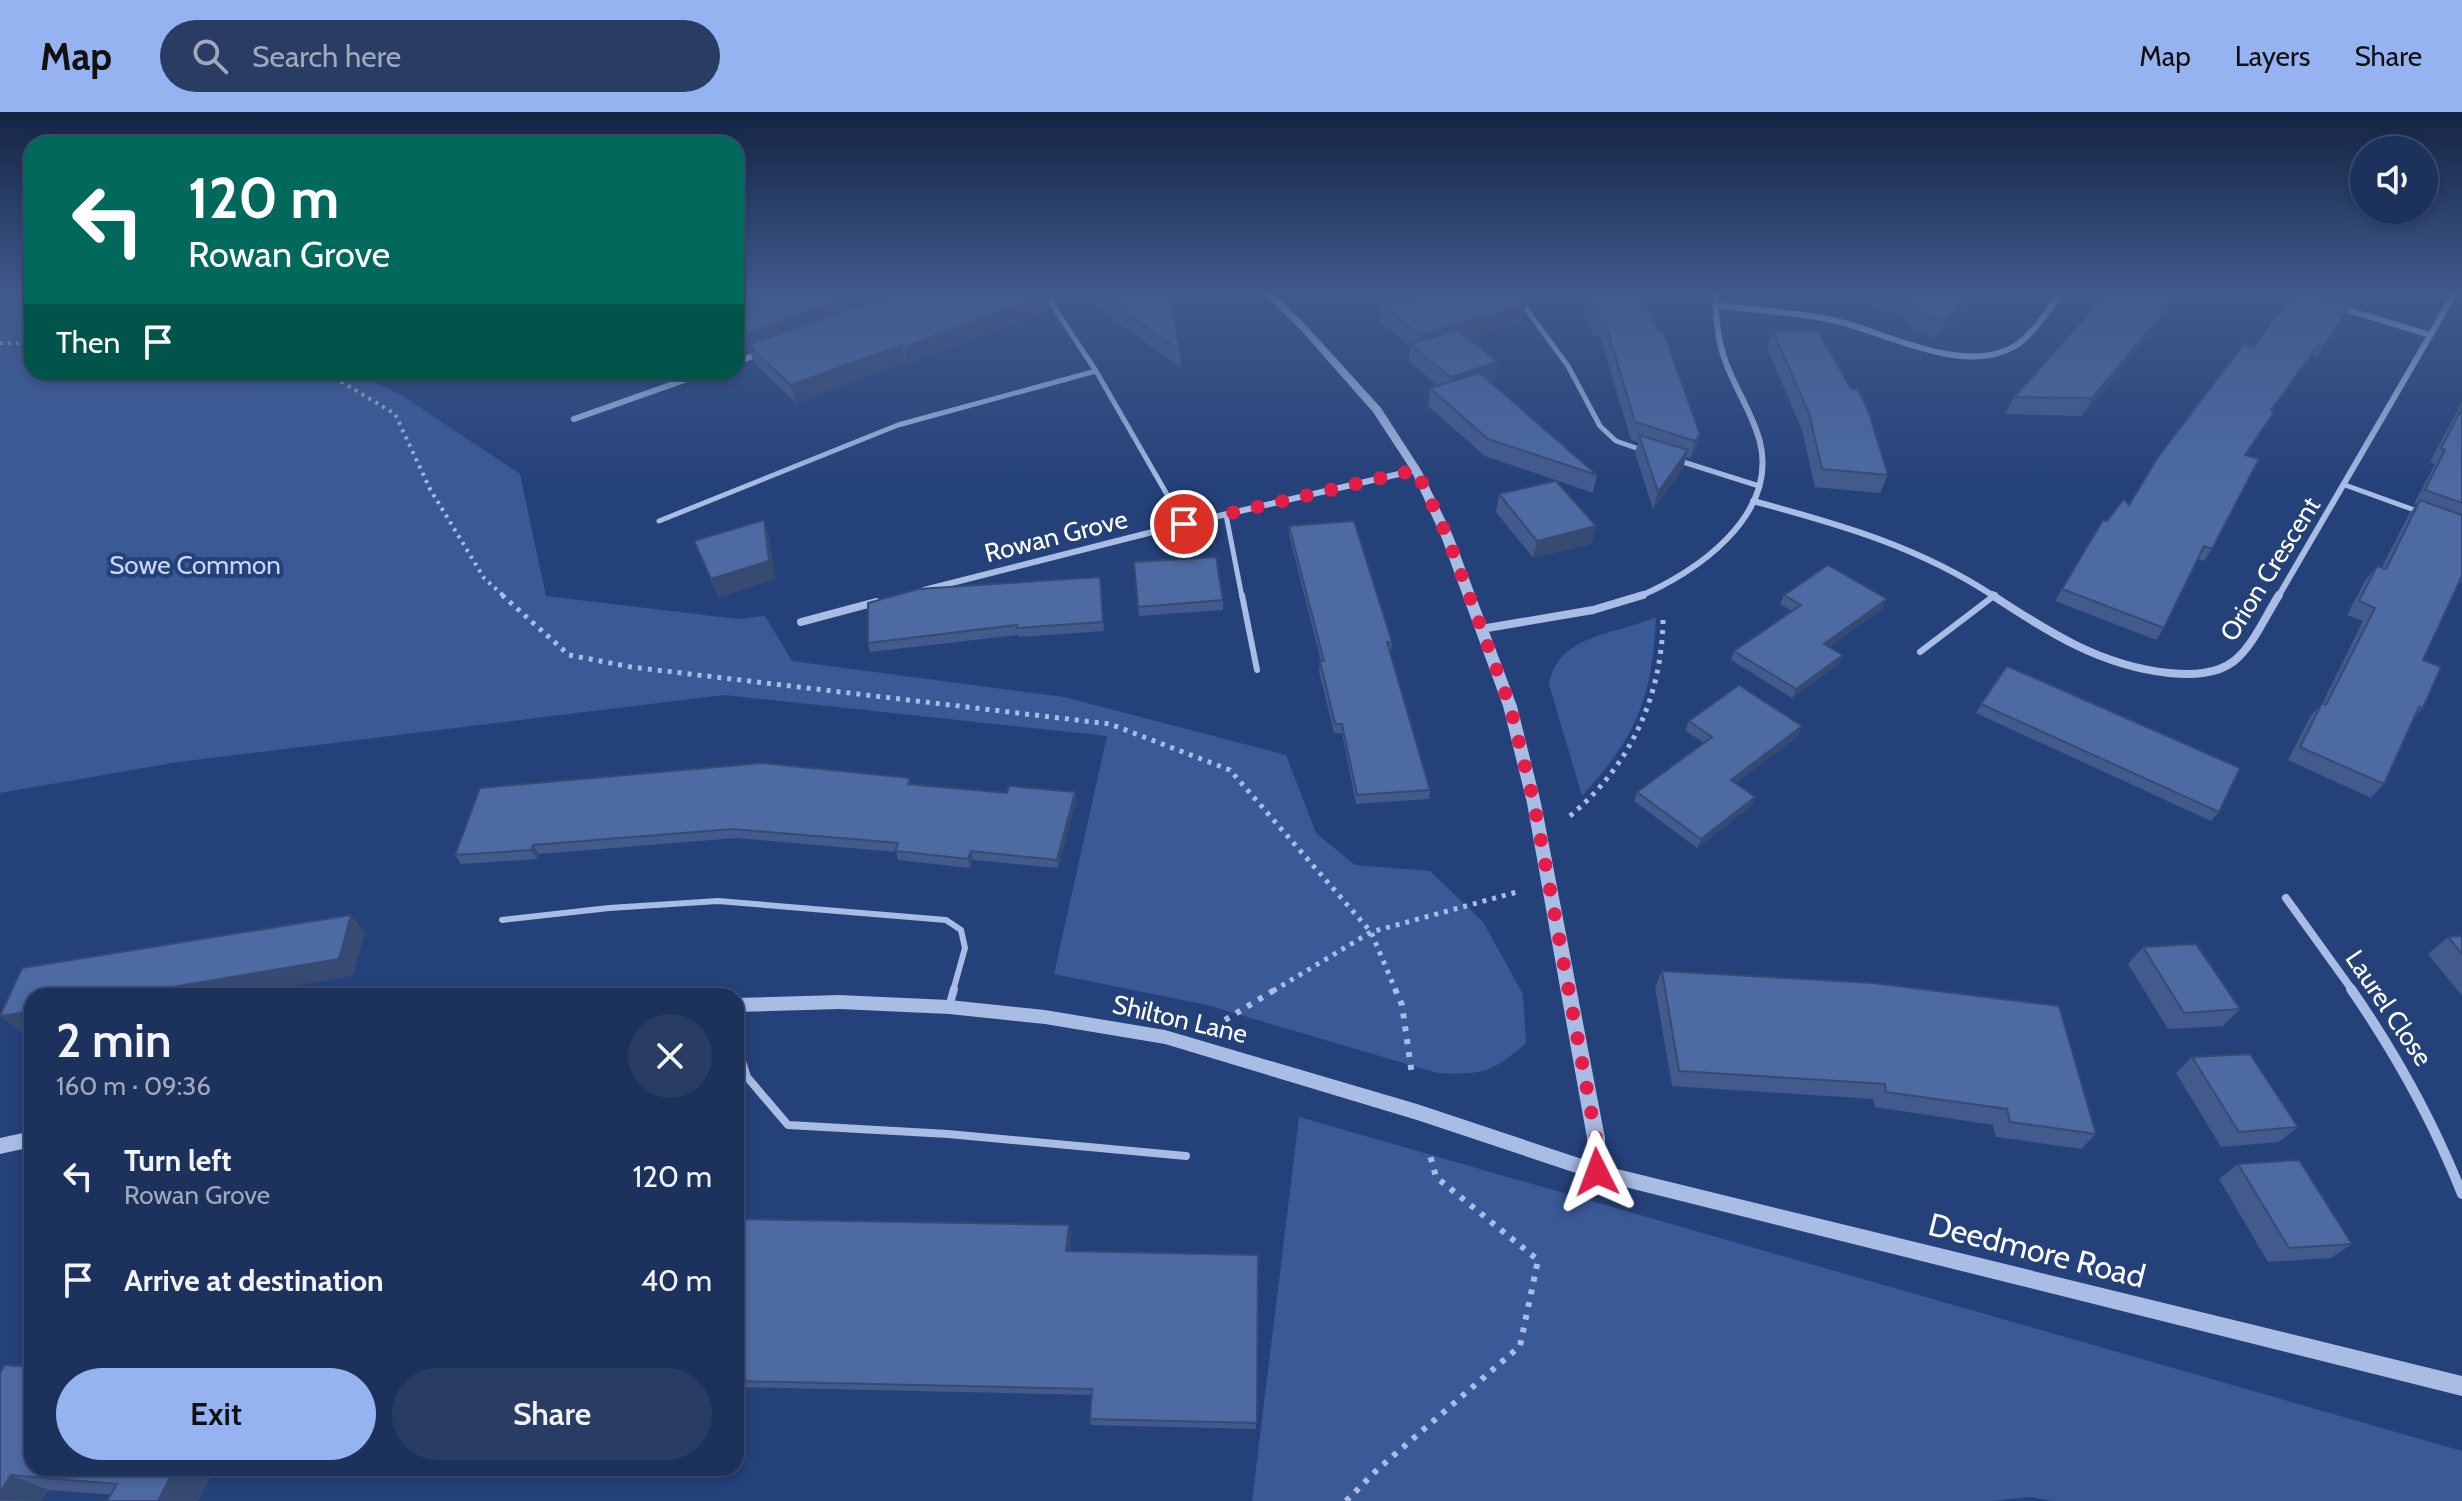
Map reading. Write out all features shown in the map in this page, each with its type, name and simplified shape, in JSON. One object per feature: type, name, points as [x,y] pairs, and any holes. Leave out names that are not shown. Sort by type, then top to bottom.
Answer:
[{"type":"street","points":[[1329,356],[1377,410],[1416,470],[1447,536],[1510,706],[1549,883],[1596,1138],[1597,1172]]},
{"type":"street","points":[[1481,629],[1577,614],[1659,590],[1709,559],[1737,529],[1753,501],[1763,456],[1753,418],[1724,356]]},
{"type":"street","name":"Orion Crescent","points":[[1753,501],[1847,527],[1916,552],[1995,595],[2065,644],[2097,659],[2164,674],[2194,674],[2227,668],[2241,655],[2345,485],[2418,356]]},
{"type":"street","points":[[574,419],[684,380]]},
{"type":"street","name":"Rowan Grove","points":[[908,594],[1184,524],[1416,470]]},
{"type":"street","points":[[801,622],[893,598]]},
{"type":"street","name":"Laurel Close","points":[[2286,898],[2390,1045],[2425,1104],[2462,1194]]},
{"type":"street","name":"Shilton Lane","points":[[744,1005],[839,1002],[949,1007],[1045,1017],[1186,1043],[1417,1112],[1597,1172]]},
{"type":"street","points":[[0,1146],[24,1141]]},
{"type":"street","name":"Deedmore Road","points":[[1597,1172],[2462,1386]]},
{"type":"lane","points":[[1086,356],[1184,524]]},
{"type":"lane","points":[[1559,356],[1577,381],[1600,426],[1616,441],[1654,453]]},
{"type":"lane","points":[[659,521],[898,425],[1096,371]]},
{"type":"lane","points":[[1678,460],[1756,485]]},
{"type":"lane","points":[[2345,485],[2433,517]]},
{"type":"lane","points":[[1226,515],[1257,670]]},
{"type":"lane","points":[[1920,652],[1995,595]]},
{"type":"lane","points":[[502,920],[609,908],[718,901],[946,920],[961,930],[965,948],[949,1007]]},
{"type":"lane","points":[[744,1068],[747,1077],[788,1125],[948,1134],[1186,1156]]},
{"type":"path","points":[[339,380],[395,414],[430,489],[484,578],[569,655],[631,667],[1110,724],[1230,770],[1371,932],[1402,1005],[1417,1112],[1436,1177],[1538,1260],[1520,1346],[1378,1469],[1346,1501]]},
{"type":"path","points":[[1540,837],[1582,807],[1624,757],[1661,669],[1665,637],[1659,590]]},
{"type":"path","points":[[1186,1043],[1371,932],[1549,883]]},
{"type":"green space","name":"Sowe Common","points":[[0,356],[24,356],[24,380],[370,380],[401,395],[520,474],[546,596],[738,619],[765,616],[792,661],[1064,697],[1286,755],[1316,833],[1355,865],[1430,871],[1483,922],[1523,994],[1526,1043],[1504,1061],[1486,1070],[1437,1073],[1207,1005],[1054,974],[1107,736],[724,695],[178,762],[0,793]]},
{"type":"green space","points":[[1656,617],[1650,671],[1638,714],[1616,754],[1582,796],[1549,684],[1555,667],[1564,655],[1591,638]]},
{"type":"green space","points":[[1299,1117],[2462,1451],[2462,1501],[2052,1501],[2031,1497],[1992,1501],[1252,1501]]},
{"type":"building","points":[[760,356],[871,356],[791,385]]},
{"type":"building","points":[[1424,356],[1490,356],[1498,362],[1450,377]]},
{"type":"building","points":[[1615,356],[1672,356],[1700,434],[1695,441],[1635,422]]},
{"type":"building","points":[[1784,356],[1832,356],[1851,389],[1858,389],[1869,413],[1888,475],[1822,469],[1809,413]]},
{"type":"building","points":[[2051,356],[2127,356],[2092,398],[2014,397]]},
{"type":"building","points":[[2235,356],[2310,356],[2271,410],[2274,412],[2245,455],[2259,459],[2212,549],[2204,546],[2164,628],[2062,589],[2103,520],[2107,521],[2124,499],[2129,505],[2158,457]]},
{"type":"building","points":[[1480,373],[1597,475],[1488,439],[1430,388]]},
{"type":"building","points":[[2462,408],[2462,503],[2425,490],[2445,450],[2441,448]]},
{"type":"building","points":[[1639,435],[1688,450],[1658,492]]},
{"type":"building","points":[[1556,481],[1596,526],[1537,541],[1499,494]]},
{"type":"building","points":[[2420,500],[2462,515],[2462,576],[2423,660],[2441,667],[2384,784],[2300,747],[2322,703],[2326,705],[2375,608],[2359,601],[2377,566],[2386,569]]},
{"type":"building","points":[[764,520],[769,561],[711,579],[694,541]]},
{"type":"building","points":[[1354,521],[1392,642],[1387,642],[1430,790],[1357,795],[1342,724],[1335,724],[1320,661],[1324,661],[1289,526]]},
{"type":"building","points":[[1216,557],[1223,600],[1138,607],[1134,562]]},
{"type":"building","points":[[1828,565],[1887,599],[1824,644],[1843,655],[1796,689],[1734,651],[1801,605],[1784,595]]},
{"type":"building","points":[[1100,577],[1103,622],[1017,628],[1017,625],[868,643],[868,603],[918,589]]},
{"type":"building","points":[[2007,666],[2240,768],[2219,812],[1981,704]]},
{"type":"building","points":[[1739,685],[1802,726],[1731,780],[1755,797],[1701,839],[1637,792],[1712,737],[1689,721]]},
{"type":"building","points":[[762,763],[910,778],[908,784],[1007,793],[1009,786],[1075,792],[1057,860],[971,851],[968,859],[895,851],[898,843],[733,829],[533,845],[531,850],[455,855],[480,788]]},
{"type":"building","points":[[351,915],[339,959],[167,988],[24,988],[24,1012],[0,1016],[22,968]]},
{"type":"building","points":[[2462,936],[2462,954],[2448,937]]},
{"type":"building","points":[[2196,944],[2240,1009],[2184,1013],[2143,947]]},
{"type":"building","points":[[1662,971],[1873,983],[2059,1006],[2096,1134],[2010,1122],[2007,1109],[1886,1092],[1885,1084],[1679,1071]]},
{"type":"building","points":[[2250,1054],[2298,1127],[2239,1132],[2192,1057]]},
{"type":"building","points":[[2299,1160],[2352,1244],[2289,1248],[2238,1164]]},
{"type":"building","points":[[744,1219],[1069,1225],[1066,1251],[1258,1255],[1257,1423],[1090,1419],[1092,1389],[744,1381]]},
{"type":"building","points":[[5,1365],[24,1366],[24,1476],[171,1476],[158,1501],[107,1501],[117,1484],[11,1475],[0,1492],[0,1373]]},
{"type":"route","points":[[1184,524],[1416,470],[1447,536],[1510,706],[1534,803],[1549,883],[1596,1138],[1597,1172]]}]
